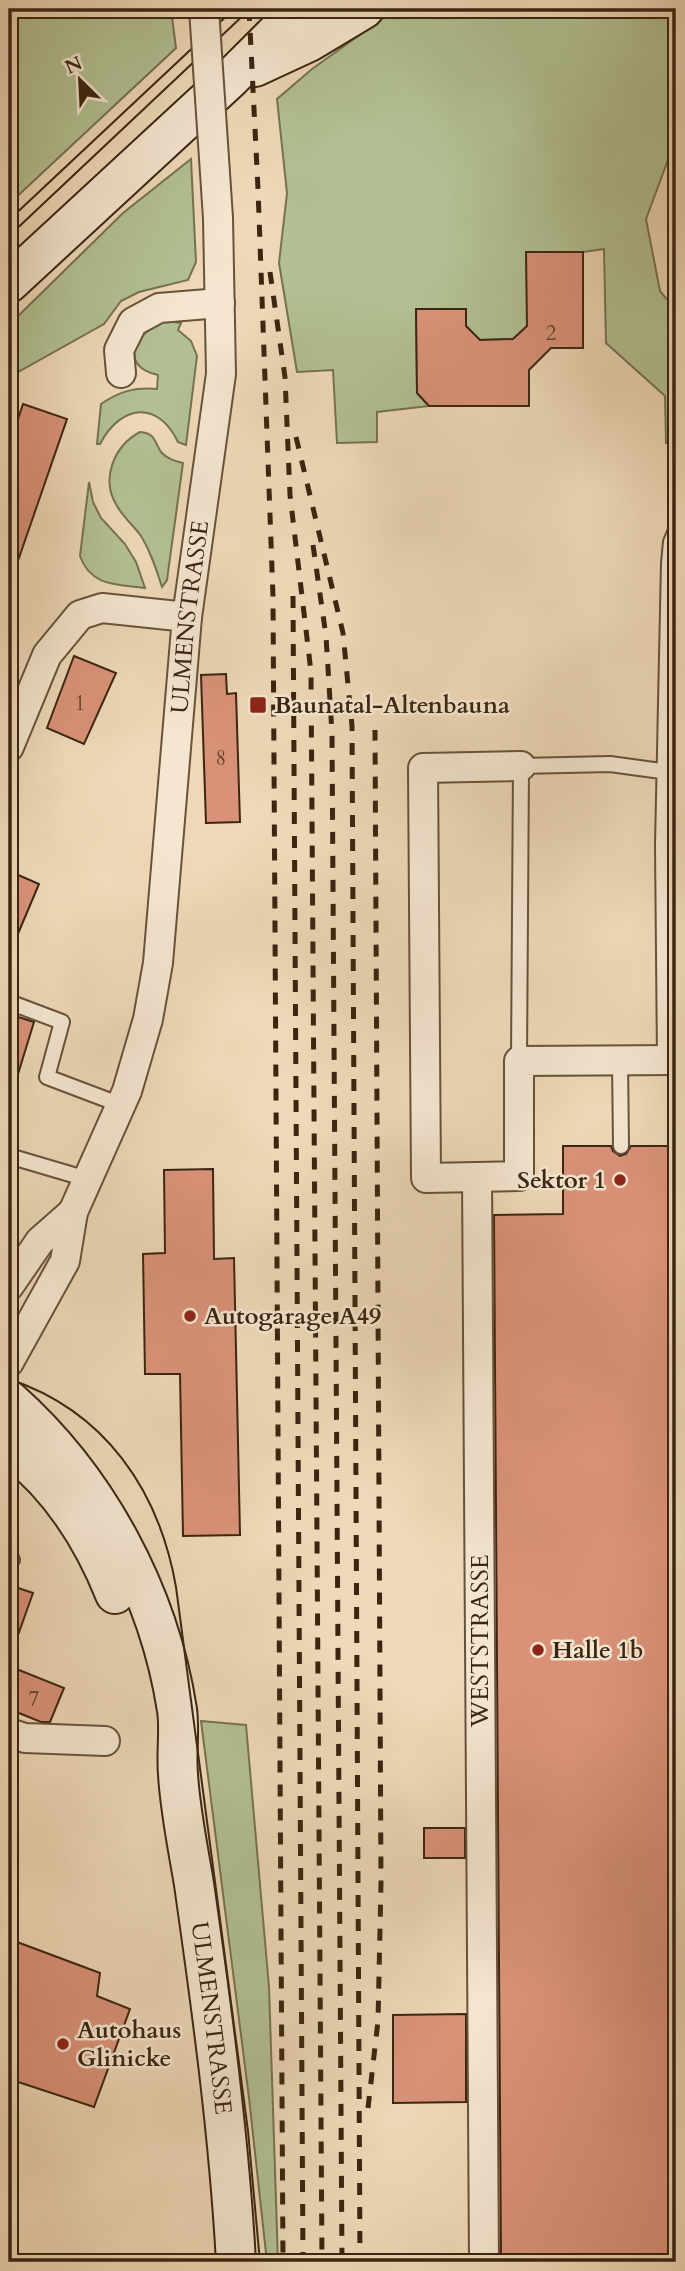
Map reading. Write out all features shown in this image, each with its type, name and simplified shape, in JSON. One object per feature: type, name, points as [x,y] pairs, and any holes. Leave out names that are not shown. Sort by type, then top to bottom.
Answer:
[{"type":"main road","points":[[9,283],[231,78],[300,9]]},
{"type":"main road","points":[[231,78],[309,42],[365,9]]},
{"type":"main road","name":"ULMENSTRASSE","points":[[9,1400],[47,1439],[94,1497],[115,1530],[164,1648],[178,1714],[178,1774],[211,2002],[228,2151],[236,2262]]},
{"type":"main road","name":"ULMENSTRASSE","points":[[9,1447],[33,1466],[57,1491],[94,1550],[135,1643],[178,1774]]},
{"type":"street","name":"ULMENSTRASSE","points":[[9,1363],[65,1261],[73,1212],[121,1105],[148,1019],[158,963],[187,617],[221,374],[218,218],[204,9]]},
{"type":"street","points":[[121,373],[119,350],[133,322],[159,308],[220,303]]},
{"type":"street","points":[[9,747],[47,655],[80,615],[102,607],[187,617]]},
{"type":"street","points":[[521,766],[424,768],[426,1178],[519,1176],[519,1061],[671,1060]]},
{"type":"street","name":"WESTSTRASSE","points":[[477,1177],[484,2262]]},
{"type":"street","name":"ULMENSTRASSE","points":[[9,1286],[40,1241],[73,1212]]},
{"type":"street","points":[[9,1733],[24,1738],[105,1741]]},
{"type":"lane","points":[[671,1060],[663,845],[671,772],[668,563],[676,530]]},
{"type":"lane","points":[[519,1061],[521,766],[610,764],[671,772]]},
{"type":"lane","points":[[9,1002],[62,1022],[47,1077],[121,1105]]},
{"type":"lane","points":[[620,1060],[621,1146]]},
{"type":"lane","points":[[9,1156],[87,1179]]},
{"type":"green space","points":[[9,9],[171,9],[176,48],[9,204]]},
{"type":"green space","points":[[396,9],[676,9],[676,148],[671,152],[646,219],[660,291],[676,310],[676,443],[666,443],[665,396],[606,343],[604,249],[583,252],[527,252],[527,326],[513,339],[480,340],[466,326],[466,310],[416,309],[417,393],[429,406],[377,412],[377,442],[337,443],[333,370],[297,372],[279,263],[287,193],[277,99],[312,69]]},
{"type":"green space","points":[[191,159],[196,262],[188,280],[139,292],[121,301],[104,324],[9,377],[9,325],[123,213]]},
{"type":"green space","points":[[167,321],[181,323],[178,330],[191,341],[197,356],[186,445],[178,442],[170,428],[160,419],[139,412],[118,421],[100,444],[97,444],[101,404],[128,391],[157,389],[158,375],[137,364],[134,356],[140,339],[156,325]]},
{"type":"green space","points":[[140,432],[151,436],[166,456],[183,463],[167,580],[162,587],[145,542],[117,506],[110,485],[112,464],[117,454]]},
{"type":"green space","points":[[89,482],[93,502],[101,518],[125,544],[136,562],[145,588],[106,582],[91,574],[85,566],[80,556]]},
{"type":"green space","points":[[201,1721],[246,1725],[269,1987],[278,2262],[267,2262]]},
{"type":"building","points":[[526,252],[583,252],[583,348],[551,348],[529,370],[529,406],[429,406],[417,393],[416,309],[466,309],[466,326],[480,340],[513,339],[527,326]]},
{"type":"building","points":[[23,404],[67,419],[12,578],[9,577],[9,446]]},
{"type":"building","points":[[74,656],[116,673],[84,744],[47,728]]},
{"type":"building","points":[[226,674],[227,694],[236,693],[240,822],[206,823],[201,675]]},
{"type":"building","points":[[9,871],[39,884],[9,955]]},
{"type":"building","points":[[9,1014],[34,1022],[14,1087],[9,1086]]},
{"type":"building","points":[[563,1146],[611,1146],[620,1156],[626,1154],[631,1146],[676,1146],[676,2262],[501,2262],[494,1215],[563,1214]]},
{"type":"building","name":"Autogarage A49","points":[[213,1169],[214,1259],[234,1258],[240,1535],[183,1536],[180,1374],[145,1374],[143,1254],[165,1253],[164,1170]]},
{"type":"building","points":[[9,1585],[33,1593],[12,1652],[9,1652]]},
{"type":"building","points":[[9,1666],[64,1688],[50,1722],[41,1722],[9,1709]]},
{"type":"building","points":[[424,1828],[465,1828],[465,1858],[424,1858]]},
{"type":"building","name":"Autohaus Glinicke","points":[[9,1939],[100,1973],[97,1996],[130,2009],[94,2107],[9,2079]]},
{"type":"building","points":[[466,2014],[466,2102],[393,2103],[393,2015]]},
{"type":"tram line","points":[[9,220],[234,9]]},
{"type":"tram line","points":[[9,236],[250,9]]},
{"type":"tram line","points":[[9,1379],[43,1393],[73,1411],[100,1433],[141,1487],[168,1552],[176,1587],[248,2131],[260,2262]]},
{"type":"railway","points":[[249,9],[273,597],[283,2262]]},
{"type":"railway","points":[[270,272],[285,377],[290,495],[311,672],[322,2262]]},
{"type":"railway","points":[[296,437],[343,633],[352,726],[360,2262]]},
{"type":"railway","points":[[313,545],[326,636],[332,733],[342,2262]]},
{"type":"railway","points":[[293,596],[303,2262]]},
{"type":"railway","points":[[368,2108],[378,2021],[381,1883],[375,730]]},
{"type":"place","name":"Baunatal-Altenbauna","points":[[258,705]]},
{"type":"place","name":"Sektor 1","points":[[620,1180]]},
{"type":"place","name":"Autogarage A49","points":[[190,1316]]},
{"type":"place","name":"Halle 1b","points":[[538,1650]]},
{"type":"place","name":"Autohaus Glinicke","points":[[63,2044]]}]
